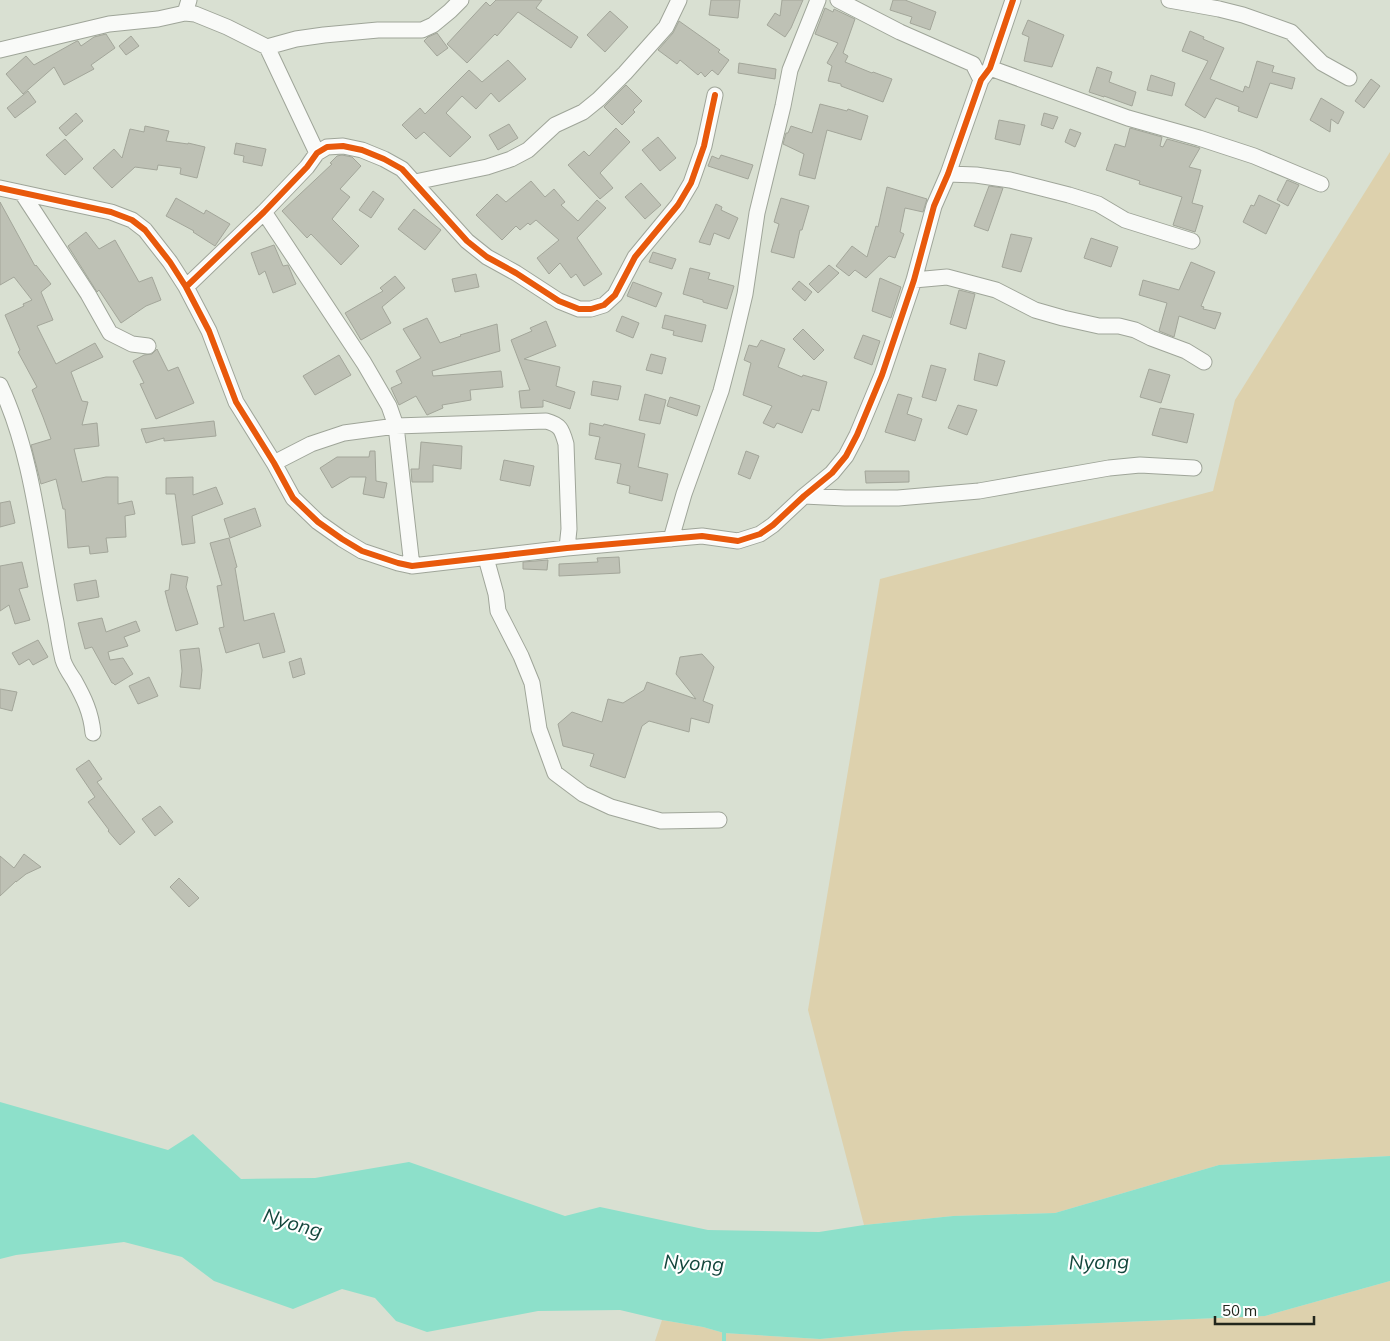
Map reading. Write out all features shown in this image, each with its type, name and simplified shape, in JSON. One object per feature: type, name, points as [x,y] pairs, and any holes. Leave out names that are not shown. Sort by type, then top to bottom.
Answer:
[{"type":"street","points":[[268,47],[296,39],[324,35],[378,30],[422,30],[433,25],[461,0]]},
{"type":"street","points":[[415,182],[487,166],[511,159],[528,150],[555,125],[583,112],[599,99],[666,27],[679,0]]},
{"type":"street","points":[[670,540],[728,366],[745,294],[757,213],[790,70],[818,0]]},
{"type":"street","points":[[838,0],[900,32],[973,64],[986,74],[1254,156],[1321,184]]},
{"type":"street","points":[[0,188],[111,212],[132,220],[145,230],[170,262],[186,287],[209,331],[236,402],[274,463],[293,498],[318,522],[362,551],[412,566],[567,548],[702,536],[738,541],[760,534],[773,525],[832,473],[846,456],[857,435],[882,375],[914,280],[934,206],[948,174],[1013,0]]},
{"type":"street","points":[[1169,0],[1219,9],[1291,32],[1322,63],[1348,78]]},
{"type":"street","points":[[0,50],[109,24],[158,19],[187,6],[195,14],[219,23],[268,47],[317,153]]},
{"type":"street","points":[[186,287],[264,212],[307,167],[317,153],[327,147],[344,146],[362,150],[402,169],[467,241],[487,256],[559,301],[579,309],[591,309],[604,305],[615,295],[635,257],[678,205],[691,183],[704,146],[715,95]]},
{"type":"street","points":[[948,174],[976,175],[1010,180],[1070,195],[1098,204],[1125,220],[1192,241]]},
{"type":"street","points":[[22,193],[88,294],[110,333],[132,344],[148,346]]},
{"type":"street","points":[[264,212],[364,363],[389,406],[396,426],[412,566]]},
{"type":"street","points":[[914,280],[947,277],[996,290],[1036,310],[1063,318],[1099,326],[1119,326],[1134,330],[1186,350],[1204,362]]},
{"type":"street","points":[[0,385],[20,436],[36,508],[50,596],[64,662],[88,705],[93,733]]},
{"type":"street","points":[[274,463],[311,444],[344,433],[396,426],[546,421],[557,424],[563,432],[566,444],[569,529],[567,548]]},
{"type":"street","points":[[804,496],[898,498],[979,491],[1109,468],[1140,465],[1194,468]]},
{"type":"street","points":[[486,558],[496,594],[498,611],[521,656],[532,683],[538,729],[555,773],[583,794],[619,809],[661,821],[719,820]]},
{"type":"shaded area","points":[[1390,152],[1390,1156],[1219,1165],[1055,1213],[953,1216],[864,1225],[808,1010],[880,579],[1213,491],[1235,400]]},
{"type":"shaded area","points":[[1390,1281],[1390,1341],[655,1341],[662,1320],[703,1327],[724,1333],[820,1339],[905,1331],[1265,1316]]},
{"type":"water","name":"Nyong","points":[[0,1102],[168,1150],[193,1134],[241,1179],[315,1178],[409,1162],[565,1216],[600,1207],[708,1230],[819,1232],[864,1225],[953,1216],[1055,1213],[1219,1165],[1390,1156],[1390,1281],[1265,1316],[905,1331],[820,1339],[724,1333],[620,1310],[538,1311],[427,1332],[396,1321],[375,1298],[342,1289],[293,1309],[214,1281],[182,1257],[124,1242],[16,1255],[0,1259]]},
{"type":"building","points":[[496,0],[542,0],[536,8],[578,37],[571,48],[518,12],[497,36],[495,34],[467,63],[447,44],[486,2],[490,6]]},
{"type":"building","points":[[711,0],[740,0],[738,18],[709,15]]},
{"type":"building","points":[[782,0],[803,0],[785,37],[767,25],[775,13],[780,16]]},
{"type":"building","points":[[893,0],[905,0],[936,12],[930,30],[910,23],[912,17],[890,10]]},
{"type":"building","points":[[825,8],[833,12],[834,9],[855,19],[843,53],[848,56],[845,62],[892,79],[883,102],[841,86],[841,84],[828,81],[832,66],[827,63],[838,43],[815,34]]},
{"type":"building","points":[[610,11],[628,27],[605,52],[587,35]]},
{"type":"building","points":[[1028,20],[1064,35],[1052,67],[1024,61],[1029,37],[1022,34]]},
{"type":"building","points":[[679,21],[720,50],[718,52],[729,60],[718,75],[712,70],[705,77],[701,72],[698,75],[680,60],[677,64],[658,50],[673,33]]},
{"type":"building","points":[[1190,31],[1224,48],[1210,79],[1243,92],[1245,86],[1249,88],[1257,61],[1274,66],[1272,72],[1295,78],[1292,89],[1270,83],[1257,118],[1238,111],[1239,107],[1216,98],[1205,118],[1185,105],[1208,61],[1182,51]]},
{"type":"building","points":[[437,33],[448,48],[437,56],[424,41]]},
{"type":"building","points":[[106,34],[115,48],[91,65],[94,69],[64,85],[54,67],[23,94],[6,74],[26,56],[34,65],[77,41],[81,46],[94,37]]},
{"type":"building","points":[[131,36],[139,46],[126,55],[119,46]]},
{"type":"building","points":[[508,60],[526,79],[499,102],[491,93],[476,109],[462,96],[446,113],[471,137],[450,157],[424,132],[416,139],[402,125],[420,108],[425,114],[469,70],[482,82]]},
{"type":"building","points":[[739,63],[776,69],[775,79],[738,73]]},
{"type":"building","points":[[1097,67],[1112,72],[1109,82],[1136,92],[1132,106],[1089,92]]},
{"type":"building","points":[[1151,75],[1175,83],[1172,96],[1147,90]]},
{"type":"building","points":[[1371,79],[1380,86],[1364,108],[1355,101]]},
{"type":"building","points":[[626,85],[642,101],[633,110],[635,112],[622,125],[604,107]]},
{"type":"building","points":[[28,91],[36,102],[15,118],[7,108]]},
{"type":"building","points":[[1321,98],[1344,112],[1338,124],[1331,119],[1330,132],[1310,120]]},
{"type":"building","points":[[820,104],[847,111],[848,109],[868,116],[861,140],[827,130],[815,179],[799,175],[804,154],[783,144],[786,133],[788,133],[791,126],[812,133]]},
{"type":"building","points":[[76,113],[83,121],[66,136],[59,128]]},
{"type":"building","points":[[1044,113],[1058,117],[1053,129],[1041,125]]},
{"type":"building","points":[[999,120],[1025,125],[1020,145],[995,139]]},
{"type":"building","points":[[509,124],[518,138],[498,150],[489,135]]},
{"type":"building","points":[[145,126],[169,131],[166,141],[205,147],[197,178],[180,174],[181,168],[158,165],[157,170],[135,167],[112,188],[93,168],[114,149],[122,158],[130,129],[144,132]]},
{"type":"building","points":[[616,128],[630,142],[600,173],[613,188],[600,199],[568,165],[584,151],[589,156]]},
{"type":"building","points":[[1130,128],[1162,137],[1160,146],[1163,147],[1167,139],[1200,148],[1189,167],[1201,170],[1192,203],[1203,206],[1195,232],[1173,225],[1182,197],[1139,184],[1140,181],[1106,170],[1115,144],[1125,147]]},
{"type":"building","points":[[1070,129],[1081,133],[1075,147],[1065,142]]},
{"type":"building","points":[[658,137],[676,158],[660,171],[642,150]]},
{"type":"building","points":[[65,139],[83,159],[65,175],[46,155]]},
{"type":"building","points":[[236,143],[266,149],[262,166],[243,162],[244,156],[234,154]]},
{"type":"building","points":[[721,155],[753,165],[748,179],[708,166],[712,156],[719,159]]},
{"type":"building","points":[[337,156],[352,157],[361,166],[340,189],[350,197],[332,219],[359,246],[341,265],[311,234],[307,238],[282,211],[332,164],[330,163]]},
{"type":"building","points":[[1287,180],[1299,185],[1288,206],[1277,200]]},
{"type":"building","points":[[531,181],[545,197],[554,189],[565,202],[561,205],[578,221],[597,200],[606,208],[577,238],[602,274],[584,286],[576,274],[571,278],[560,263],[549,274],[537,258],[559,240],[536,220],[530,225],[528,223],[520,230],[516,226],[502,240],[476,215],[497,194],[506,202]]},
{"type":"building","points":[[641,183],[661,205],[645,219],[625,197]]},
{"type":"building","points":[[989,186],[1003,188],[988,231],[974,226]]},
{"type":"building","points":[[887,187],[927,199],[923,212],[905,208],[900,232],[904,234],[895,258],[889,256],[866,278],[855,270],[849,276],[836,266],[852,246],[867,257],[876,226],[878,227]]},
{"type":"building","points":[[373,191],[384,199],[371,218],[359,210]]},
{"type":"building","points":[[1259,195],[1280,205],[1266,234],[1243,222],[1251,205],[1254,206]]},
{"type":"building","points":[[176,198],[204,214],[206,210],[230,224],[215,246],[194,231],[166,216]]},
{"type":"building","points":[[781,198],[809,206],[802,230],[800,230],[794,258],[771,252],[779,224],[774,222]]},
{"type":"building","points":[[0,202],[35,266],[51,284],[41,292],[53,320],[37,326],[56,364],[95,343],[103,357],[71,372],[82,401],[88,402],[82,425],[97,423],[99,446],[74,449],[82,482],[106,477],[118,477],[118,504],[132,501],[135,514],[125,516],[126,537],[106,538],[108,552],[90,554],[89,546],[68,548],[65,509],[63,509],[56,479],[41,484],[31,445],[51,439],[32,390],[37,387],[18,352],[20,350],[5,315],[32,300],[14,277],[0,285]]},
{"type":"building","points":[[716,204],[722,207],[721,210],[738,218],[729,239],[714,233],[710,245],[699,242]]},
{"type":"building","points":[[414,209],[441,230],[425,250],[398,229]]},
{"type":"building","points":[[86,232],[99,249],[115,240],[139,282],[152,277],[161,300],[146,306],[121,323],[99,290],[97,292],[68,246]]},
{"type":"building","points":[[1011,234],[1032,238],[1021,272],[1002,267]]},
{"type":"building","points":[[1091,238],[1118,247],[1111,267],[1084,258]]},
{"type":"building","points":[[274,245],[283,266],[288,265],[296,284],[273,293],[265,271],[259,275],[251,253]]},
{"type":"building","points":[[653,252],[676,259],[672,269],[649,262]]},
{"type":"building","points":[[1191,262],[1215,272],[1201,306],[1204,307],[1203,309],[1221,313],[1215,329],[1179,316],[1174,337],[1159,331],[1167,303],[1139,295],[1143,280],[1179,290]]},
{"type":"building","points":[[829,265],[839,273],[818,293],[809,284]]},
{"type":"building","points":[[690,268],[710,273],[708,279],[734,286],[727,309],[683,294]]},
{"type":"building","points":[[476,274],[479,287],[455,292],[452,279]]},
{"type":"building","points":[[395,276],[405,288],[382,307],[391,323],[361,340],[345,313],[383,291],[380,288]]},
{"type":"building","points":[[880,278],[901,287],[891,318],[872,311]]},
{"type":"building","points":[[799,281],[812,292],[805,301],[792,289]]},
{"type":"building","points":[[633,282],[662,293],[656,307],[627,296]]},
{"type":"building","points":[[959,290],[975,294],[966,329],[950,324]]},
{"type":"building","points":[[665,315],[706,325],[702,342],[673,335],[674,331],[662,328]]},
{"type":"building","points":[[622,316],[639,323],[633,338],[616,331]]},
{"type":"building","points":[[427,318],[440,343],[497,324],[500,351],[432,371],[433,376],[501,371],[503,387],[470,390],[471,400],[442,405],[443,408],[427,415],[416,396],[399,405],[391,388],[402,383],[396,371],[421,358],[403,329]]},
{"type":"building","points":[[546,321],[556,346],[524,359],[560,367],[556,386],[575,392],[570,409],[543,400],[543,407],[521,408],[519,391],[530,390],[511,340],[532,331],[530,328]]},
{"type":"building","points":[[803,329],[824,350],[814,360],[793,339]]},
{"type":"building","points":[[863,335],[880,341],[872,365],[854,358]]},
{"type":"building","points":[[761,340],[785,349],[778,367],[802,377],[803,375],[827,382],[819,411],[812,409],[802,433],[777,423],[774,428],[763,423],[772,406],[743,395],[751,363],[744,360],[749,345],[757,347]]},
{"type":"building","points":[[157,349],[168,371],[178,367],[194,403],[156,419],[140,384],[144,383],[133,361],[144,355],[152,354]]},
{"type":"building","points":[[979,353],[1005,361],[997,386],[974,380]]},
{"type":"building","points":[[651,354],[666,358],[662,374],[646,370]]},
{"type":"building","points":[[339,355],[351,375],[315,395],[303,376]]},
{"type":"building","points":[[931,365],[946,369],[936,401],[922,397]]},
{"type":"building","points":[[1149,369],[1170,375],[1161,403],[1140,397]]},
{"type":"building","points":[[593,381],[621,386],[618,400],[591,395]]},
{"type":"building","points":[[645,394],[666,400],[660,424],[639,420]]},
{"type":"building","points":[[898,394],[912,398],[907,414],[922,419],[915,441],[885,432]]},
{"type":"building","points":[[670,397],[700,406],[697,416],[667,406]]},
{"type":"building","points":[[958,405],[977,410],[967,435],[948,428]]},
{"type":"building","points":[[1160,408],[1194,414],[1187,443],[1152,435]]},
{"type":"building","points":[[214,421],[216,436],[164,441],[164,438],[146,443],[141,429]]},
{"type":"building","points":[[590,423],[603,426],[604,424],[645,434],[638,467],[668,474],[662,501],[629,493],[630,486],[617,483],[621,464],[595,459],[600,437],[589,435]]},
{"type":"building","points":[[421,442],[462,446],[461,469],[433,465],[433,482],[412,482],[411,469],[419,469]]},
{"type":"building","points":[[370,451],[375,451],[376,481],[387,483],[384,498],[363,494],[366,477],[350,477],[332,488],[320,468],[337,457],[369,457]]},
{"type":"building","points":[[746,451],[759,456],[750,479],[738,474]]},
{"type":"building","points":[[504,460],[534,466],[530,486],[500,480]]},
{"type":"building","points":[[865,471],[909,471],[909,482],[866,483]]},
{"type":"building","points":[[193,477],[193,495],[216,487],[223,504],[192,516],[195,543],[182,545],[175,494],[166,494],[166,478]]},
{"type":"building","points":[[10,501],[15,523],[0,527],[0,503]]},
{"type":"building","points":[[255,508],[261,526],[230,538],[224,519]]},
{"type":"building","points":[[229,538],[237,567],[235,568],[244,621],[274,613],[285,652],[263,658],[259,643],[226,653],[219,628],[224,627],[217,586],[222,585],[210,543]]},
{"type":"building","points":[[619,557],[620,573],[559,576],[559,564],[598,562],[597,558]]},
{"type":"building","points":[[548,560],[547,570],[523,569],[523,562]]},
{"type":"building","points":[[22,562],[28,587],[19,589],[30,620],[15,624],[9,605],[0,611],[0,566]]},
{"type":"building","points":[[171,574],[188,577],[186,587],[198,624],[176,631],[165,591],[169,590]]},
{"type":"building","points":[[96,580],[99,597],[77,601],[74,584]]},
{"type":"building","points":[[102,618],[106,632],[136,621],[140,631],[124,637],[128,646],[108,652],[110,660],[123,658],[133,674],[115,685],[112,683],[92,647],[85,649],[78,623]]},
{"type":"building","points":[[38,640],[48,657],[33,665],[29,659],[19,665],[12,653]]},
{"type":"building","points":[[199,648],[202,670],[200,689],[180,687],[182,671],[180,650]]},
{"type":"building","points":[[702,654],[714,667],[703,701],[713,705],[709,723],[691,718],[689,732],[649,721],[642,726],[625,778],[590,766],[594,754],[563,746],[558,724],[572,712],[602,722],[608,699],[623,703],[644,690],[647,682],[696,699],[676,674],[680,657]]},
{"type":"building","points":[[301,658],[305,674],[293,678],[289,662]]},
{"type":"building","points":[[149,677],[158,696],[138,704],[129,686]]},
{"type":"building","points":[[0,689],[17,692],[12,711],[0,708]]},
{"type":"building","points":[[89,760],[102,779],[97,782],[135,832],[120,845],[88,802],[95,797],[76,769]]},
{"type":"building","points":[[160,806],[173,822],[155,836],[142,819]]},
{"type":"building","points":[[24,854],[41,867],[16,881],[0,896],[0,856],[14,868]]},
{"type":"building","points":[[179,878],[199,898],[189,907],[170,887]]},
{"type":"waterway","points":[[724,1333],[724,1341]]},
{"type":"cycle path","points":[[0,188],[111,212],[132,220],[145,230],[170,262],[186,287],[209,331],[236,402],[274,463],[293,498],[318,522],[362,551],[412,566],[567,548],[702,536],[738,541],[760,534],[773,525],[832,473],[846,456],[857,435],[882,375],[914,280],[934,206],[948,174],[981,80],[990,68],[1013,0]]},
{"type":"cycle path","points":[[186,287],[264,212],[307,167],[317,153],[327,147],[343,146],[362,150],[402,169],[467,241],[487,257],[559,301],[579,309],[591,309],[604,305],[615,295],[635,257],[678,205],[691,183],[704,146],[715,95]]}]
